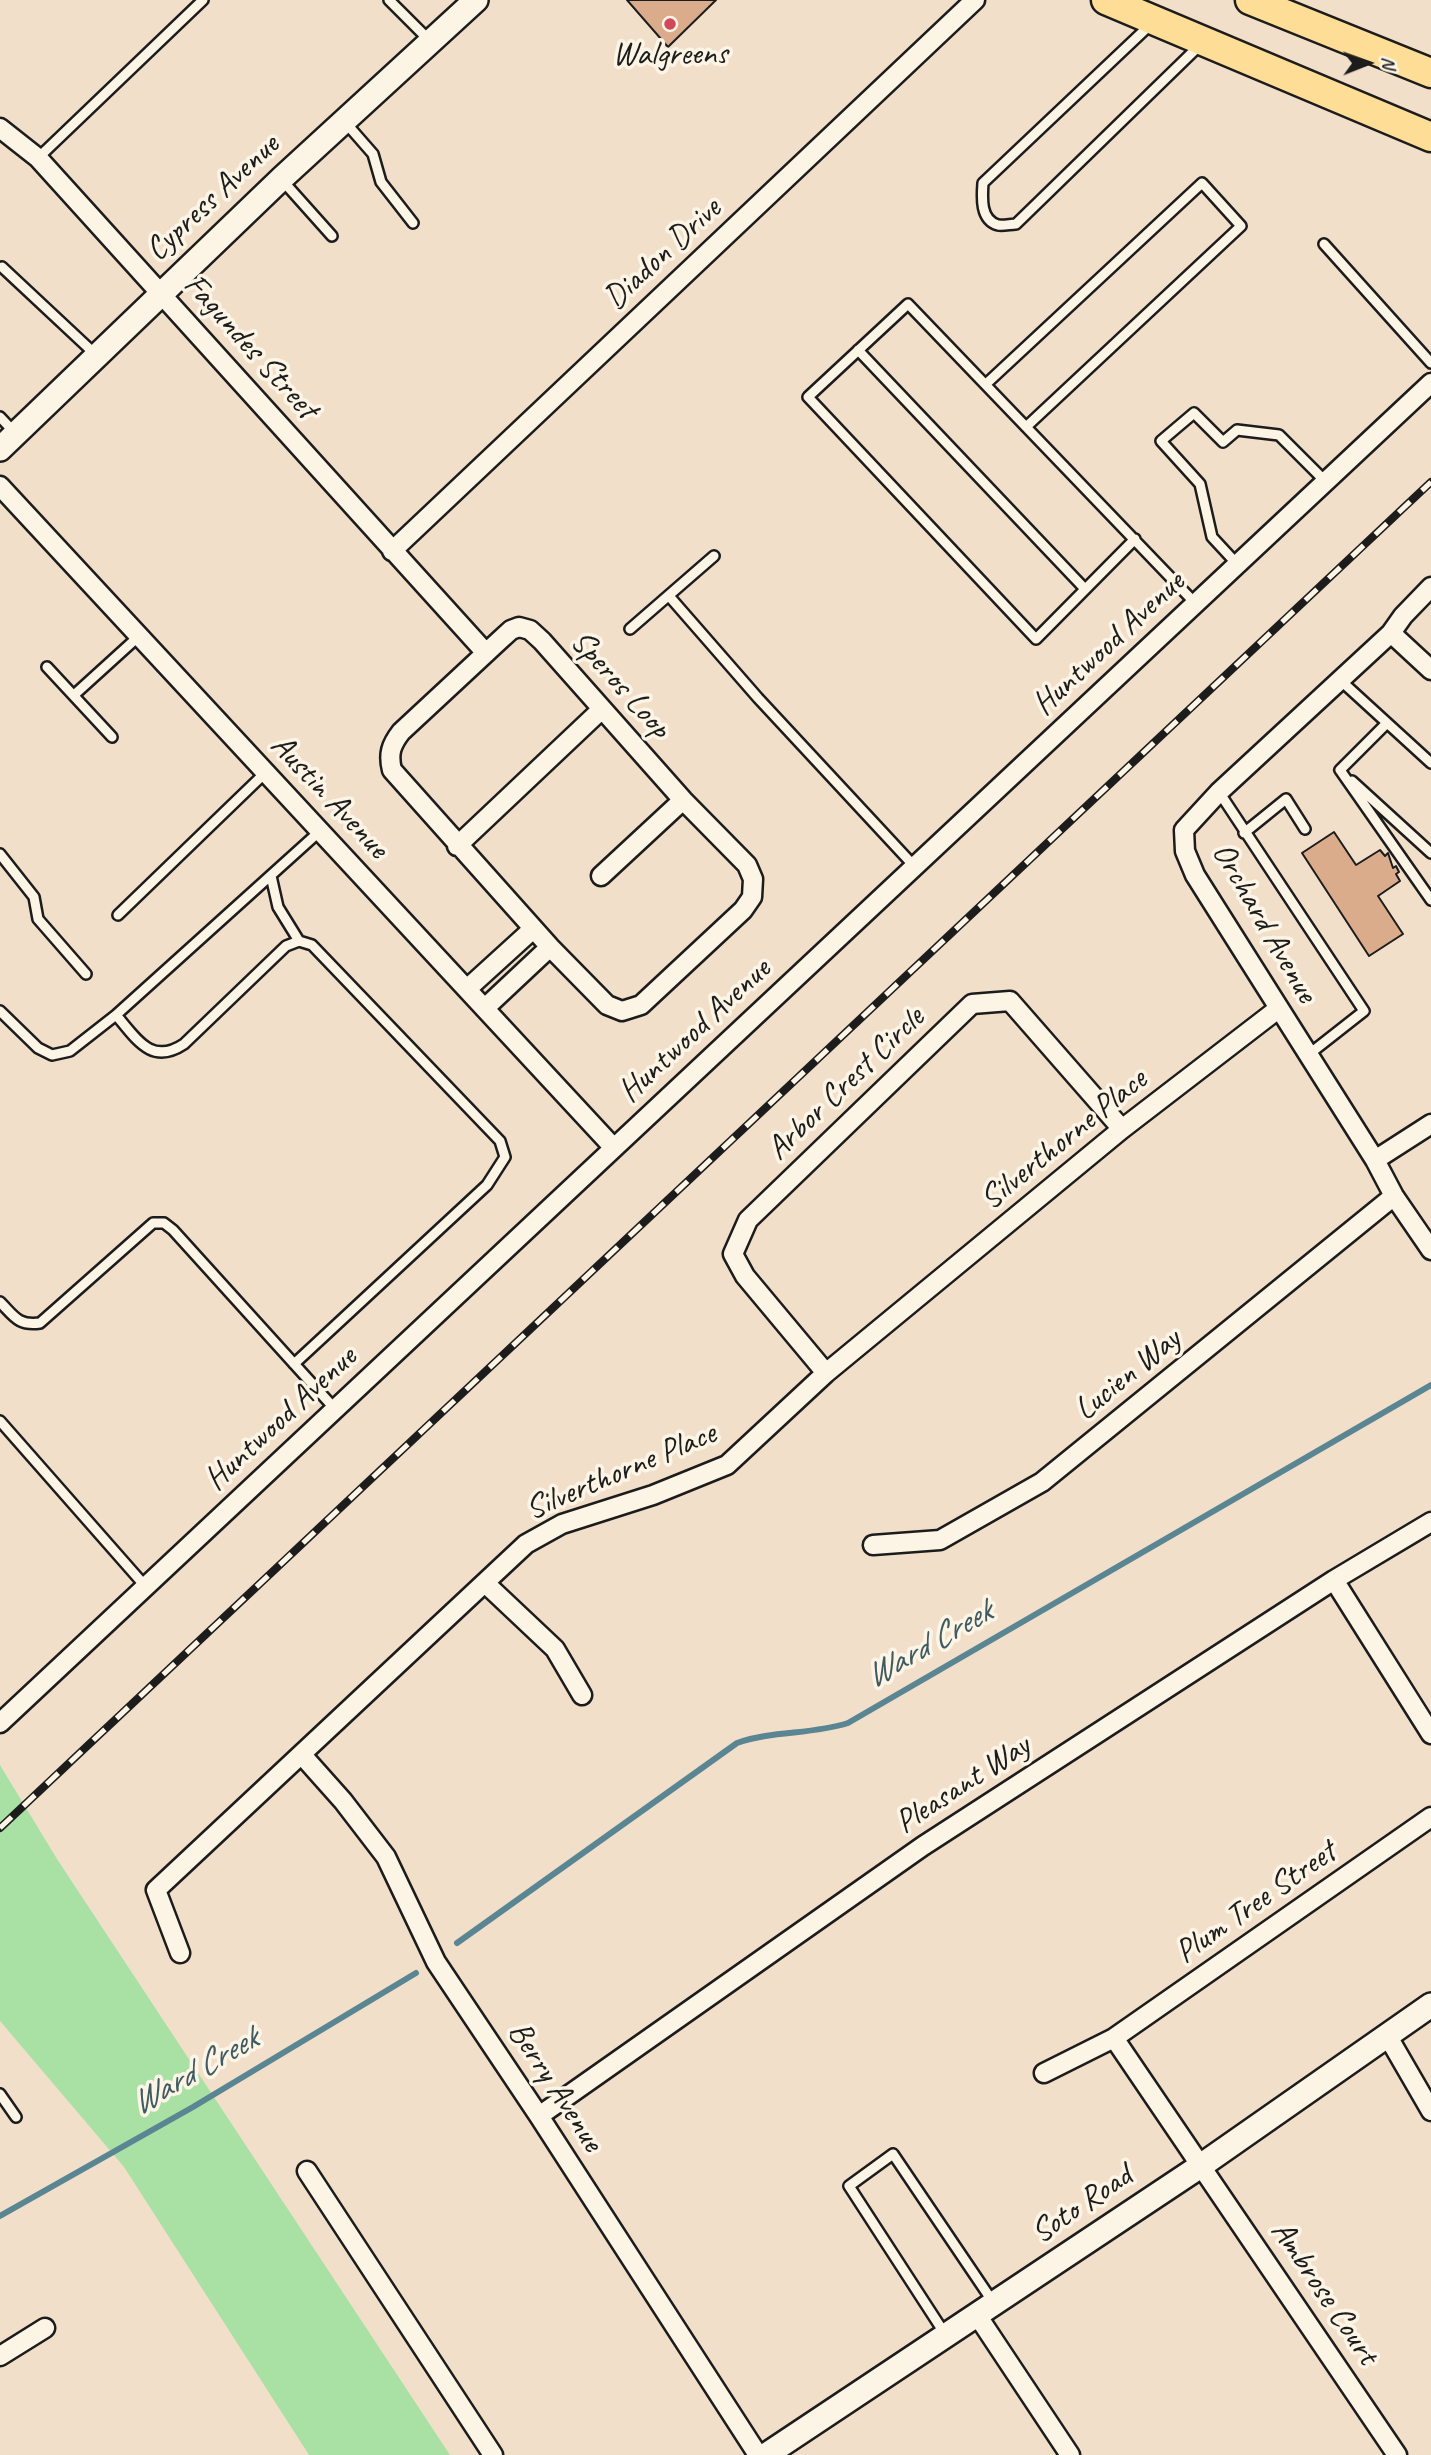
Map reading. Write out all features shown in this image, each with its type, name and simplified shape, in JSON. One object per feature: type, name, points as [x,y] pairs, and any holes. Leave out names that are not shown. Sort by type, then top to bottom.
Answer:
[{"type":"main road","points":[[1106,0],[1431,137]]},
{"type":"main road","points":[[1250,0],[1431,73]]},
{"type":"street","name":"Cypress Avenue","points":[[5,433],[96,356],[281,179],[476,0]]},
{"type":"street","name":"Diadon Drive","points":[[392,551],[975,0]]},
{"type":"street","name":"Fagundes Street","points":[[0,128],[38,158],[486,653]]},
{"type":"street","name":"Huntwood Avenue","points":[[0,1723],[1431,383]]},
{"type":"street","name":"Austin Avenue","points":[[0,486],[614,1148]]},
{"type":"street","name":"Orchard Avenue","points":[[1431,587],[1391,633],[1219,792],[1184,830],[1185,851],[1195,875],[1394,1196],[1431,1250]]},
{"type":"street","name":"Speros Loop","points":[[519,627],[530,630],[683,800],[747,865],[753,879],[752,897],[743,910],[641,1005],[622,1012],[607,1005],[533,929],[391,771],[388,756],[401,732],[486,653],[511,630],[519,627]]},
{"type":"street","points":[[1391,633],[1431,670]]},
{"type":"street","points":[[457,846],[602,709]]},
{"type":"street","points":[[601,876],[683,800]]},
{"type":"street","points":[[467,989],[533,929]]},
{"type":"street","points":[[485,1008],[550,947]]},
{"type":"street","name":"Arbor Crest Circle","points":[[826,1373],[745,1276],[733,1254],[748,1220],[971,1004],[1010,1001],[1122,1129]]},
{"type":"street","name":"Silverthorne Place","points":[[180,1952],[156,1890],[526,1544],[562,1524],[653,1495],[727,1465],[826,1373],[1122,1129],[1278,1009]]},
{"type":"street","points":[[1374,1160],[1431,1124]]},
{"type":"street","name":"Lucien Way","points":[[873,1545],[940,1540],[1042,1482],[1394,1196]]},
{"type":"street","name":"Pleasant Way","points":[[539,2116],[923,1846],[1334,1580],[1431,1522]]},
{"type":"street","points":[[1334,1580],[1431,1734]]},
{"type":"street","points":[[485,1583],[555,1650],[582,1695]]},
{"type":"street","name":"Berry Avenue","points":[[302,1755],[343,1801],[386,1857],[436,1962],[758,2455]]},
{"type":"street","name":"Plum Tree Street","points":[[1044,2073],[1114,2038],[1431,1817]]},
{"type":"street","name":"Soto Road","points":[[766,2455],[1202,2165],[1431,2006]]},
{"type":"street","points":[[1387,2035],[1431,2111]]},
{"type":"street","points":[[1114,2038],[1202,2165]]},
{"type":"street","name":"Ambrose Court","points":[[1202,2165],[1397,2455]]},
{"type":"street","points":[[307,2171],[493,2455]]},
{"type":"street","points":[[985,2309],[1070,2455]]},
{"type":"street","points":[[0,2356],[45,2328]]},
{"type":"lane","points":[[38,158],[203,0]]},
{"type":"lane","points":[[389,0],[431,42]]},
{"type":"lane","points":[[1154,20],[983,183],[981,203],[988,218],[998,225],[1016,224],[1204,41]]},
{"type":"lane","points":[[344,121],[373,154],[380,183],[413,223]]},
{"type":"lane","points":[[281,179],[332,236]]},
{"type":"lane","points":[[986,384],[1202,183],[1241,226],[1027,427]]},
{"type":"lane","points":[[1324,244],[1431,363]]},
{"type":"lane","points":[[2,267],[96,356]]},
{"type":"lane","points":[[1135,539],[1036,639],[808,397],[908,304],[1135,539],[1196,604]]},
{"type":"lane","points":[[858,350],[1085,589]]},
{"type":"lane","points":[[1237,564],[1212,537],[1200,484],[1161,441],[1194,413],[1223,442],[1237,430],[1279,435],[1326,482]]},
{"type":"lane","points":[[630,629],[715,556]]},
{"type":"lane","points":[[669,596],[758,698],[915,867]]},
{"type":"lane","points":[[74,695],[139,636]]},
{"type":"lane","points":[[47,667],[112,737]]},
{"type":"lane","points":[[1339,679],[1431,763]]},
{"type":"lane","points":[[1340,770],[1387,723]]},
{"type":"lane","points":[[1340,770],[1431,853]]},
{"type":"lane","points":[[1340,770],[1431,900]]},
{"type":"lane","points":[[118,915],[266,772]]},
{"type":"lane","points":[[1219,792],[1364,1011],[1308,1055]]},
{"type":"lane","points":[[1244,833],[1286,800],[1306,829]]},
{"type":"lane","points":[[0,1011],[38,1048],[52,1055],[70,1051],[116,1015],[320,831]]},
{"type":"lane","points":[[0,854],[34,897],[37,919],[86,974]]},
{"type":"lane","points":[[271,876],[278,907],[299,941]]},
{"type":"lane","points":[[116,1015],[146,1048],[157,1053],[172,1052],[184,1044],[286,946],[299,941],[312,945],[500,1141],[505,1157],[486,1185],[294,1364]]},
{"type":"lane","points":[[0,1302],[20,1323],[40,1323],[153,1223],[164,1223],[335,1409]]},
{"type":"lane","points":[[0,1421],[146,1587]]},
{"type":"lane","points":[[0,2094],[16,2117]]},
{"type":"lane","points":[[946,2335],[849,2186],[893,2154],[985,2309]]},
{"type":"green space","points":[[0,1765],[57,1859],[450,2455],[309,2455],[124,2167],[0,2021]]},
{"type":"building","name":"Walgreens","points":[[627,0],[716,0],[668,47]]},
{"type":"building","points":[[1334,832],[1356,865],[1380,850],[1385,856],[1388,853],[1393,868],[1396,866],[1399,872],[1396,874],[1400,881],[1378,896],[1403,934],[1369,956],[1302,853]]},
{"type":"waterway","name":"Ward Creek","points":[[457,1943],[737,1743],[764,1736],[848,1723],[1431,1385]]},
{"type":"waterway","name":"Ward Creek","points":[[0,2216],[193,2107],[416,1973]]},
{"type":"railway","points":[[0,1828],[1431,482]]},
{"type":"place","name":"Walgreens","points":[[670,24]]}]
